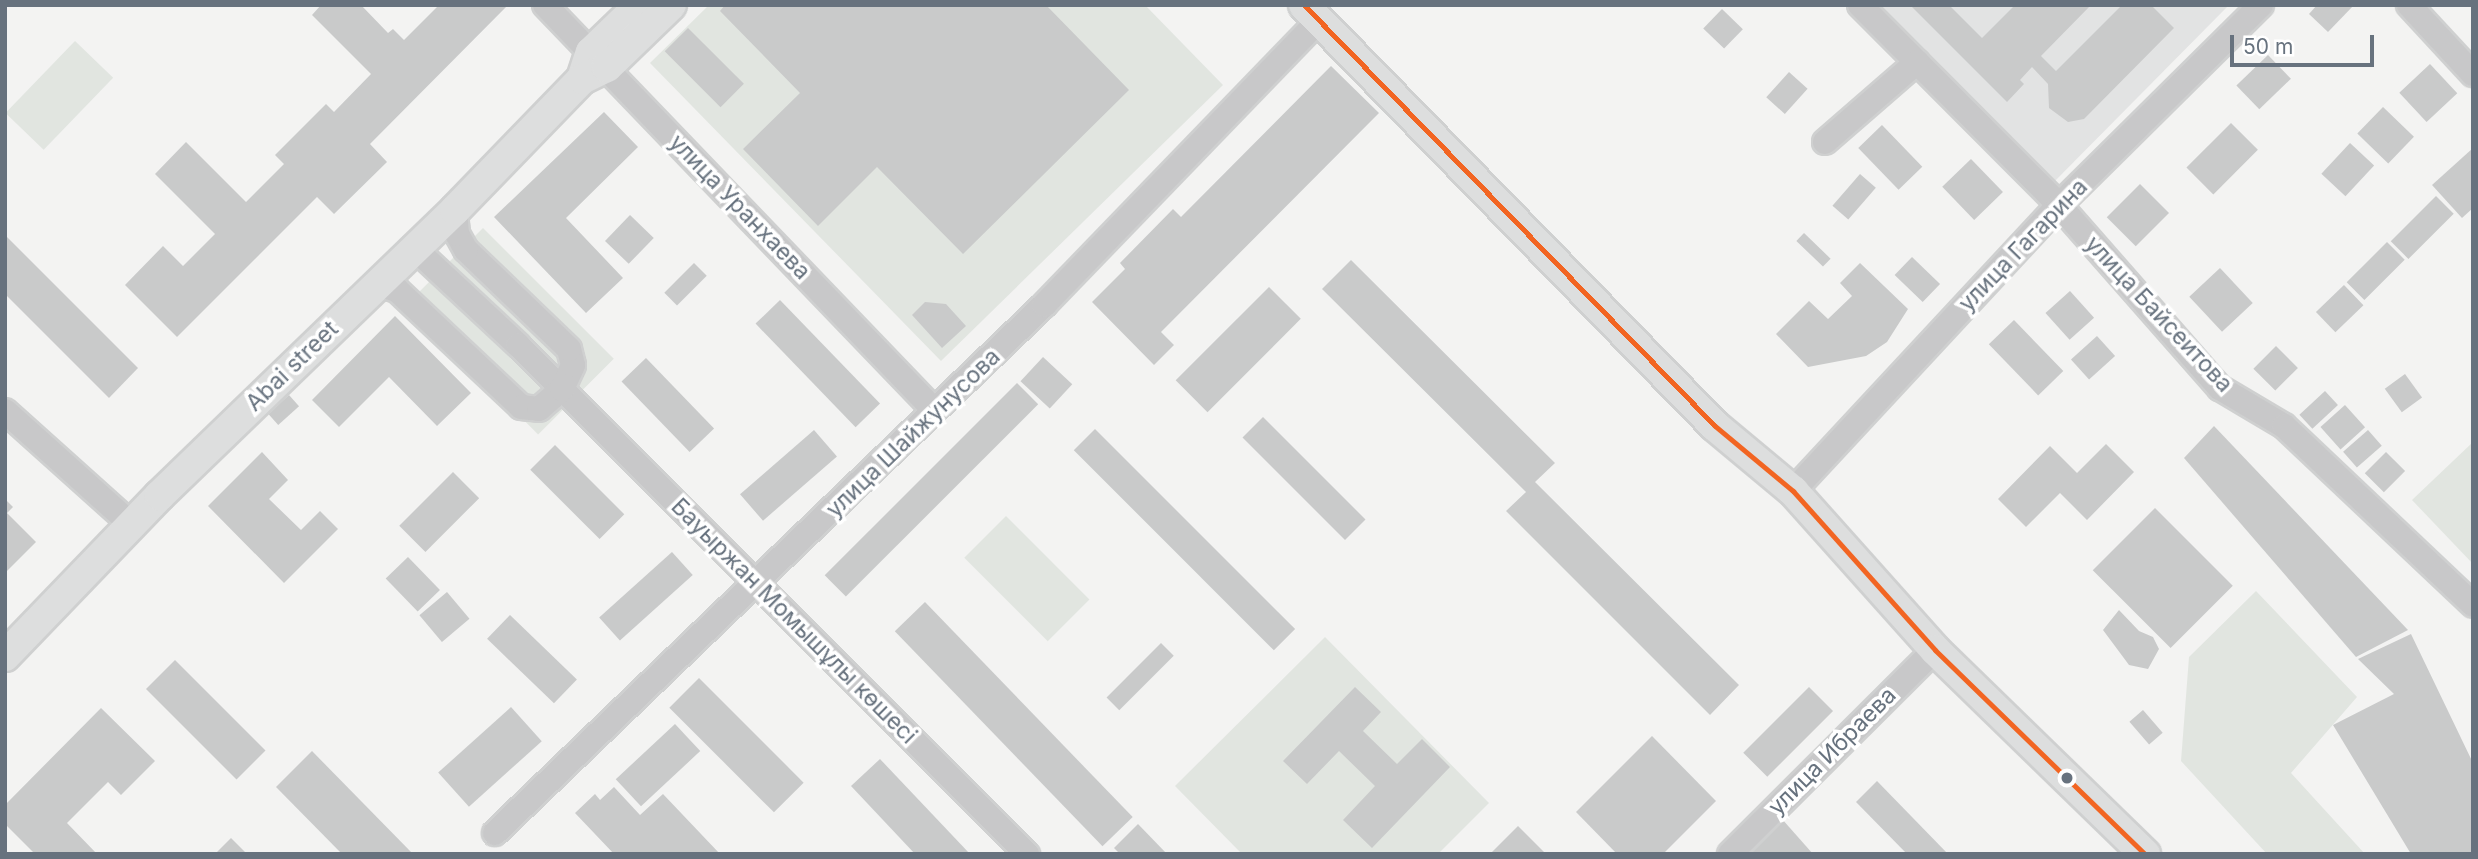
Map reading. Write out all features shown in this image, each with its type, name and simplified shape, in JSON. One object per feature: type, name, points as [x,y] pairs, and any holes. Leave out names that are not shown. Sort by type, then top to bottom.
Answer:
[{"type":"main road","name":"Abai street","points":[[5,656],[132,525],[413,247],[455,209],[593,66],[640,5]]},
{"type":"main road","name":"Abai street","points":[[593,66],[671,5]]},
{"type":"main road","points":[[1311,13],[1715,426],[1793,491],[1936,650],[2145,854]]},
{"type":"street","name":"улица Уранхаева","points":[[545,5],[593,66],[934,410]]},
{"type":"street","name":"улица Байсеитова","points":[[1860,5],[2059,205],[2220,388],[2284,426],[2473,605]]},
{"type":"street","name":"улица Гагарина","points":[[1793,491],[2059,205],[2261,5]]},
{"type":"street","points":[[2409,5],[2473,74]]},
{"type":"street","name":"улица Шайжунусова","points":[[495,833],[758,584],[1044,305],[1311,13]]},
{"type":"street","points":[[1825,142],[1917,62]]},
{"type":"street","points":[[376,285],[397,290],[521,407],[539,409],[562,389],[573,365],[569,349],[466,250],[457,234],[455,209]]},
{"type":"street","name":"Бауыржан Момышұлы көшесі","points":[[413,247],[562,389],[1027,854]]},
{"type":"street","points":[[5,411],[132,525]]},
{"type":"street","name":"улица Ибраева","points":[[1730,854],[1936,650]]},
{"type":"shaded area","points":[[709,5],[1145,5],[1223,85],[941,361],[650,63]]},
{"type":"shaded area","points":[[1871,5],[2229,5],[2049,187]]},
{"type":"shaded area","points":[[75,41],[113,78],[44,150],[6,113]]},
{"type":"shaded area","points":[[483,228],[614,359],[538,434],[407,304]]},
{"type":"shaded area","points":[[2473,442],[2473,564],[2412,500]]},
{"type":"shaded area","points":[[1006,516],[1089,599],[1048,641],[964,558]]},
{"type":"shaded area","points":[[2256,591],[2357,697],[2291,773],[2365,854],[2267,854],[2181,761],[2189,657]]},
{"type":"shaded area","points":[[1325,637],[1489,803],[1438,854],[1242,854],[1175,786]]},
{"type":"building","points":[[321,5],[361,5],[388,33],[393,29],[404,40],[439,5],[508,5],[370,144],[387,162],[334,214],[317,197],[177,337],[125,285],[163,246],[183,266],[215,234],[155,174],[186,142],[246,202],[284,164],[275,155],[326,104],[334,112],[371,74],[312,15]]},
{"type":"building","points":[[725,5],[1046,5],[1129,90],[963,254],[877,167],[818,226],[743,149],[800,93],[720,11]]},
{"type":"building","points":[[1910,5],[1949,5],[1982,38],[2015,5],[2091,5],[2041,56],[2056,71],[2122,5],[2151,5],[2174,28],[2084,119],[2068,122],[2049,108],[2048,84],[2032,67],[2020,80],[2024,84],[2007,102]]},
{"type":"building","points":[[2317,5],[2354,5],[2328,32],[2309,14]]},
{"type":"building","points":[[1722,9],[1743,29],[1724,49],[1703,28]]},
{"type":"building","points":[[688,28],[744,84],[721,107],[665,51]]},
{"type":"building","points":[[2268,55],[2291,79],[2259,109],[2236,86]]},
{"type":"building","points":[[2430,64],[2457,93],[2427,122],[2399,93]]},
{"type":"building","points":[[1331,66],[1379,113],[1161,332],[1174,345],[1154,365],[1092,302],[1125,269],[1120,263],[1173,209],[1181,217]]},
{"type":"building","points":[[1789,72],[1808,89],[1785,114],[1766,97]]},
{"type":"building","points":[[2383,107],[2414,137],[2388,163],[2357,134]]},
{"type":"building","points":[[604,112],[638,147],[566,218],[623,278],[586,313],[494,217]]},
{"type":"building","points":[[2231,123],[2258,150],[2213,194],[2186,168]]},
{"type":"building","points":[[1882,125],[1922,167],[1899,190],[1858,148]]},
{"type":"building","points":[[2350,143],[2374,166],[2345,196],[2321,174]]},
{"type":"building","points":[[2473,148],[2473,208],[2462,218],[2432,185]]},
{"type":"building","points":[[1971,159],[2003,192],[1974,220],[1942,187]]},
{"type":"building","points":[[1860,174],[1876,188],[1848,219],[1832,206]]},
{"type":"building","points":[[2140,184],[2169,213],[2136,246],[2107,217]]},
{"type":"building","points":[[2436,196],[2454,214],[2408,259],[2391,241]]},
{"type":"building","points":[[630,215],[654,238],[629,264],[605,241]]},
{"type":"building","points":[[1804,233],[1831,259],[1823,267],[1796,241]]},
{"type":"building","points":[[5,235],[138,368],[109,398],[5,294]]},
{"type":"building","points":[[2387,242],[2405,260],[2364,300],[2347,282]]},
{"type":"building","points":[[1912,257],[1940,284],[1923,302],[1895,275]]},
{"type":"building","points":[[1351,260],[1555,463],[1535,482],[1739,685],[1710,715],[1506,511],[1526,492],[1322,289]]},
{"type":"building","points":[[694,263],[707,276],[677,305],[664,293]]},
{"type":"building","points":[[1860,263],[1908,309],[1887,342],[1866,356],[1808,367],[1776,334],[1809,301],[1828,319],[1852,296],[1840,283]]},
{"type":"building","points":[[2220,268],[2253,303],[2222,332],[2189,297]]},
{"type":"building","points":[[2344,285],[2363,305],[2335,332],[2316,312]]},
{"type":"building","points":[[1269,287],[1301,319],[1207,412],[1176,380]]},
{"type":"building","points":[[2070,291],[2094,318],[2070,340],[2045,313]]},
{"type":"building","points":[[780,300],[880,404],[856,427],[756,324]]},
{"type":"building","points":[[925,302],[946,304],[966,326],[942,348],[912,315]]},
{"type":"building","points":[[395,316],[471,393],[437,426],[389,377],[339,427],[312,400]]},
{"type":"building","points":[[2014,320],[2063,371],[2038,395],[1989,344]]},
{"type":"building","points":[[2097,336],[2115,356],[2089,379],[2071,359]]},
{"type":"building","points":[[2276,346],[2298,368],[2275,391],[2253,369]]},
{"type":"building","points":[[1043,357],[1072,384],[1050,408],[1020,381]]},
{"type":"building","points":[[646,358],[714,428],[690,452],[622,382]]},
{"type":"building","points":[[2405,374],[2422,397],[2402,412],[2385,389]]},
{"type":"building","points":[[1017,383],[1038,404],[846,597],[825,575]]},
{"type":"building","points":[[2325,391],[2338,405],[2312,429],[2299,415]]},
{"type":"building","points":[[289,395],[299,406],[278,425],[268,414]]},
{"type":"building","points":[[2345,405],[2365,427],[2341,449],[2320,427]]},
{"type":"building","points":[[1263,417],[1366,520],[1345,540],[1242,438]]},
{"type":"building","points":[[2214,426],[2408,630],[2356,657],[2184,458]]},
{"type":"building","points":[[1095,429],[1295,629],[1274,650],[1074,450]]},
{"type":"building","points":[[814,430],[837,456],[763,521],[740,494]]},
{"type":"building","points":[[2368,430],[2382,446],[2357,467],[2343,452]]},
{"type":"building","points":[[2106,444],[2134,472],[2087,520],[2060,493],[2026,527],[1998,499],[2050,446],[2077,473]]},
{"type":"building","points":[[555,445],[624,514],[600,539],[530,470]]},
{"type":"building","points":[[262,452],[288,480],[269,499],[301,530],[320,511],[338,529],[284,583],[208,506]]},
{"type":"building","points":[[2386,452],[2405,471],[2384,492],[2365,473]]},
{"type":"building","points":[[453,472],[479,498],[425,552],[399,526]]},
{"type":"building","points":[[5,499],[13,507],[7,513],[36,542],[5,573]]},
{"type":"building","points":[[2155,508],[2233,586],[2171,648],[2093,570]]},
{"type":"building","points":[[672,552],[693,575],[620,641],[599,618]]},
{"type":"building","points":[[408,557],[440,590],[418,612],[386,579]]},
{"type":"building","points":[[447,592],[469,619],[442,642],[419,615]]},
{"type":"building","points":[[925,602],[1133,817],[1102,846],[895,631]]},
{"type":"building","points":[[2119,610],[2139,631],[2153,637],[2159,649],[2148,669],[2129,665],[2103,630]]},
{"type":"building","points":[[510,615],[577,680],[554,703],[487,639]]},
{"type":"building","points":[[2411,634],[2473,763],[2473,854],[2411,854],[2333,725],[2394,694],[2358,659]]},
{"type":"building","points":[[1161,643],[1174,656],[1119,710],[1107,697]]},
{"type":"building","points":[[175,660],[266,751],[237,780],[146,689]]},
{"type":"building","points":[[699,678],[804,783],[774,812],[669,708]]},
{"type":"building","points":[[1355,687],[1381,712],[1363,731],[1397,764],[1422,739],[1450,767],[1372,848],[1343,820],[1375,786],[1339,751],[1307,784],[1283,761]]},
{"type":"building","points":[[1809,687],[1833,711],[1767,777],[1743,753]]},
{"type":"building","points":[[511,707],[542,741],[469,807],[438,773]]},
{"type":"building","points":[[101,708],[155,761],[121,795],[108,782],[67,823],[97,854],[35,854],[5,824],[5,805]]},
{"type":"building","points":[[2143,710],[2163,733],[2149,744],[2129,722]]},
{"type":"building","points":[[675,724],[700,751],[641,806],[616,779]]},
{"type":"building","points":[[1652,736],[1716,801],[1663,854],[1617,854],[1576,812]]},
{"type":"building","points":[[312,751],[413,854],[342,854],[276,787]]},
{"type":"building","points":[[880,759],[970,854],[915,854],[851,786]]},
{"type":"building","points":[[1877,781],[1948,854],[1907,854],[1856,802]]},
{"type":"building","points":[[614,787],[640,815],[663,794],[720,854],[614,854],[575,813],[595,794],[600,800]]},
{"type":"building","points":[[1782,819],[1813,854],[1747,854]]},
{"type":"building","points":[[1138,824],[1167,854],[1120,854],[1114,848]]},
{"type":"building","points":[[1518,826],[1546,854],[1490,854]]},
{"type":"building","points":[[231,838],[247,854],[215,854]]},
{"type":"transit line","points":[[1304,5],[1715,426],[1793,491],[1935,650],[2145,854]]}]
